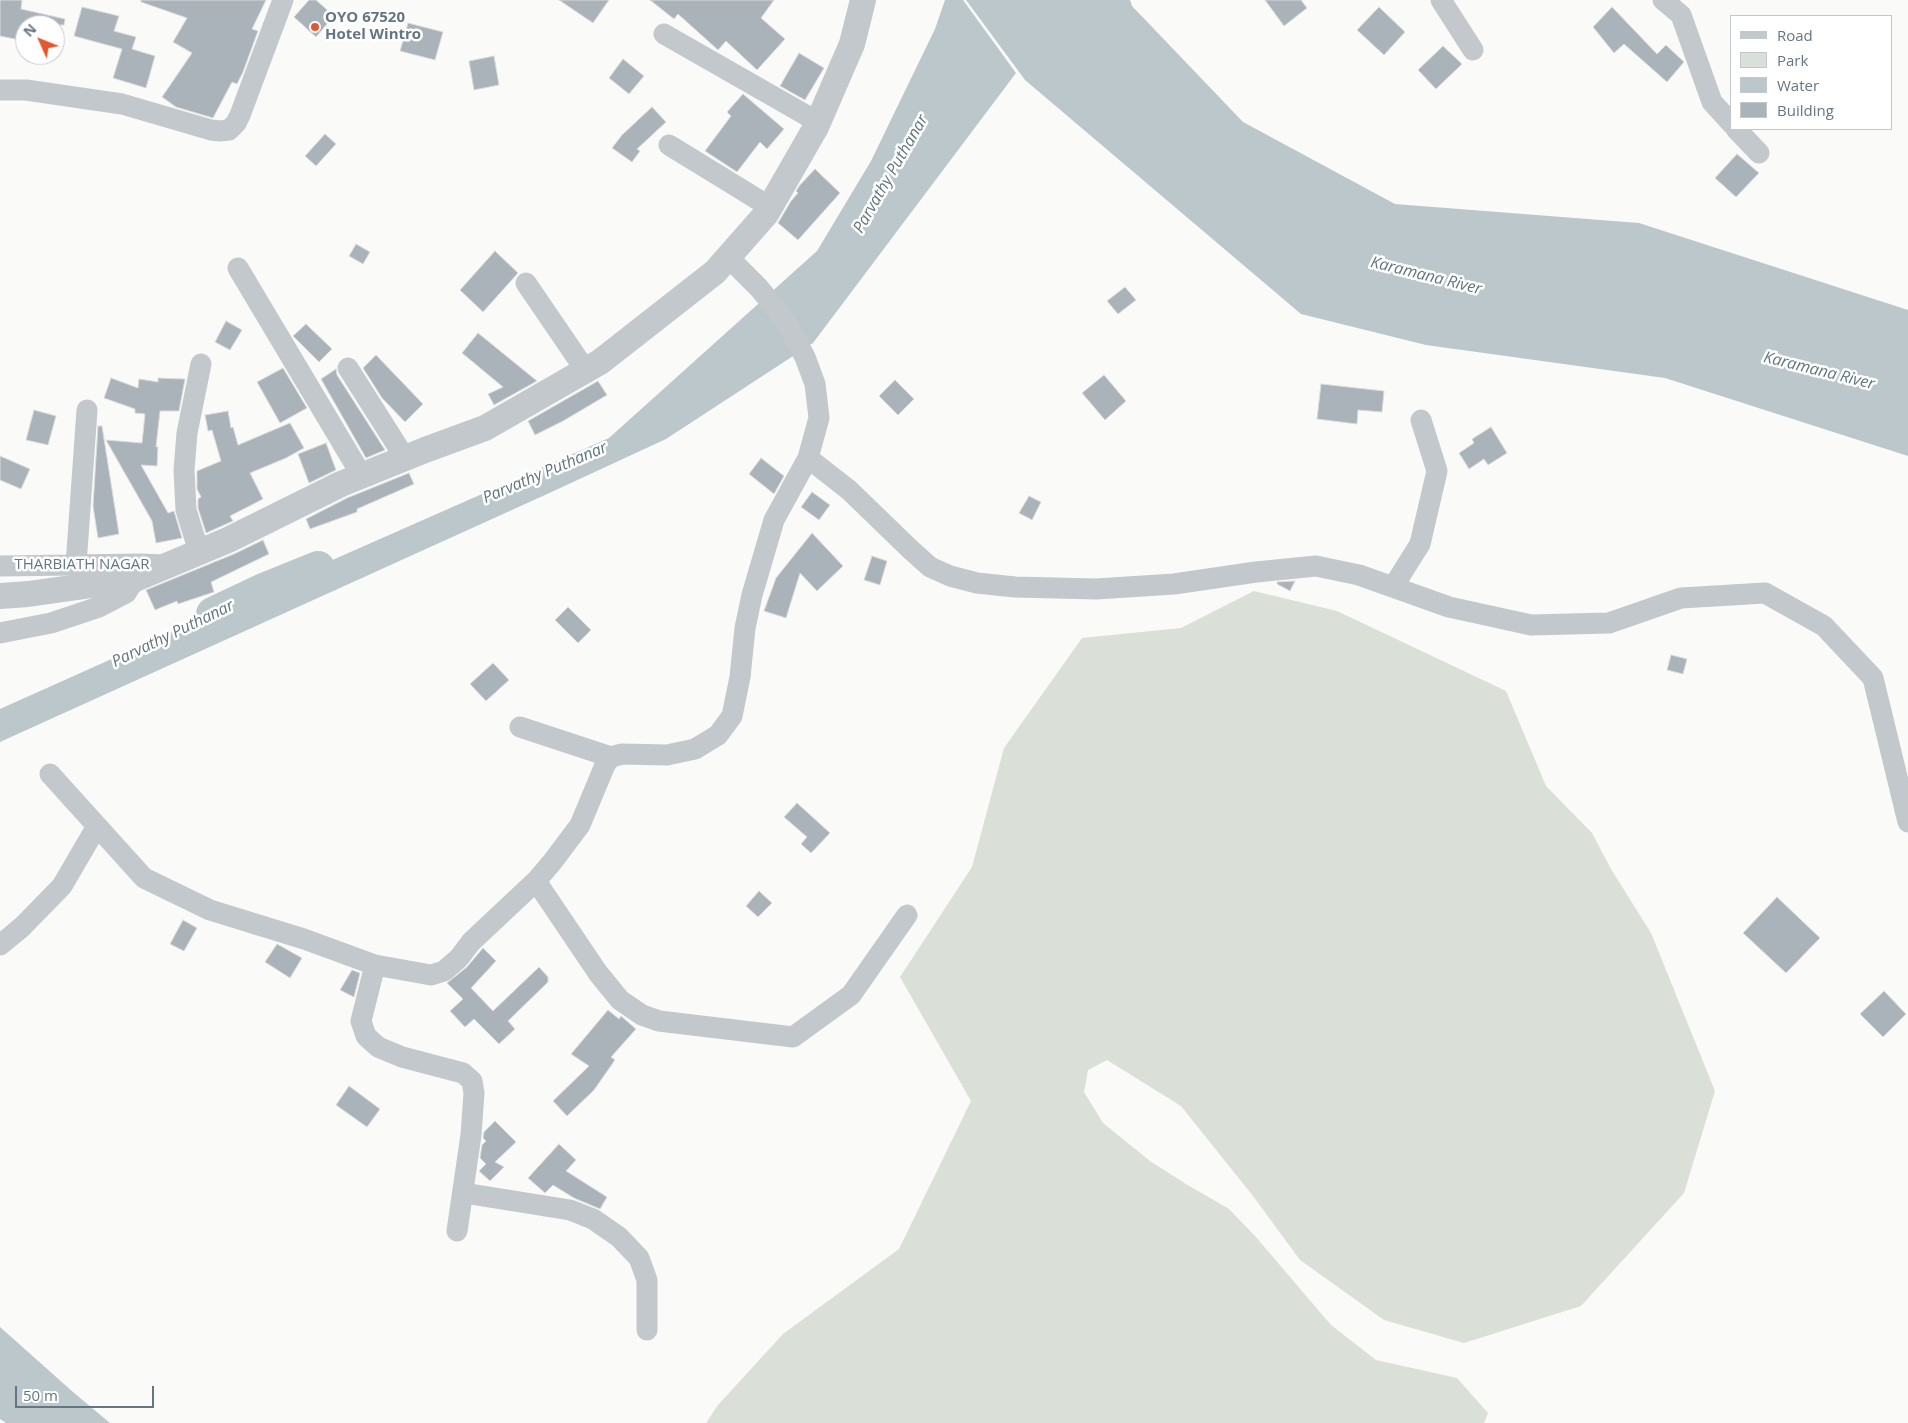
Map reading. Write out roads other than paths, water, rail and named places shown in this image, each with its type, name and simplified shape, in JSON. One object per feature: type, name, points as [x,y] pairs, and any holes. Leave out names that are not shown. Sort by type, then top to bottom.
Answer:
[{"type":"street","points":[[0,90],[26,90],[122,104],[211,130],[229,130],[236,123],[283,0]]},
{"type":"street","points":[[0,596],[28,594],[135,579],[228,540],[362,476],[485,428],[600,362],[715,272],[766,214],[818,122],[852,44],[863,0]]},
{"type":"street","points":[[1441,0],[1473,50]]},
{"type":"street","points":[[1663,0],[1682,15],[1712,102],[1730,122]]},
{"type":"street","points":[[664,34],[818,122]]},
{"type":"street","points":[[1737,130],[1759,153]]},
{"type":"street","points":[[670,145],[770,207]]},
{"type":"street","points":[[520,727],[611,757],[622,754],[667,755],[694,749],[718,736],[732,716],[740,677],[745,628],[752,595],[774,520],[808,458],[819,418],[815,384],[805,356],[784,320],[759,288],[728,257]]},
{"type":"street","points":[[238,268],[362,476]]},
{"type":"street","points":[[526,284],[586,370]]},
{"type":"street","points":[[199,552],[186,510],[184,470],[187,433],[201,364]]},
{"type":"street","points":[[348,368],[405,458]]},
{"type":"street","points":[[76,565],[87,410]]},
{"type":"street","points":[[1393,587],[1420,544],[1437,472],[1421,420]]},
{"type":"street","points":[[808,458],[849,490],[910,550],[930,566],[950,576],[977,583],[1015,587],[1096,589],[1174,584],[1256,572],[1316,566],[1359,575],[1449,607],[1530,625],[1609,623],[1681,598],[1765,593],[1824,626],[1873,678],[1908,822]]},
{"type":"street","name":"THARBIATH NAGAR","points":[[0,566],[165,565]]},
{"type":"street","points":[[0,633],[51,623],[99,607],[126,593],[135,579]]},
{"type":"street","points":[[50,774],[144,878],[210,910],[304,939],[375,965],[431,975],[444,971],[459,958],[471,942],[536,881],[554,861],[580,825],[605,765],[611,757]]},
{"type":"street","points":[[0,945],[22,927],[62,886],[97,826]]},
{"type":"street","points":[[536,881],[598,973],[620,1000],[642,1015],[659,1021],[793,1037],[851,995],[907,915]]},
{"type":"street","points":[[375,965],[361,1022],[366,1036],[378,1048],[402,1057],[463,1073],[472,1080],[474,1093],[472,1126],[457,1231]]},
{"type":"street","points":[[464,1192],[570,1210],[593,1218],[619,1237],[639,1258],[647,1280],[647,1330]]},
{"type":"water","points":[[945,0],[963,0],[1016,73],[813,343],[666,439],[0,742],[0,709],[609,438],[817,251],[871,161],[935,29]]},
{"type":"water","name":"Karamana River","points":[[966,0],[1130,0],[1132,6],[1243,122],[1395,204],[1639,223],[1908,310],[1908,456],[1665,378],[1426,345],[1301,314],[1025,80]]},
{"type":"water","points":[[0,1327],[110,1423],[6,1423],[0,1419]]},
{"type":"waterway","name":"Parvathy Puthanar","points":[[213,614],[266,589],[318,568]]},
{"type":"place","name":"OYO 67520 Hotel Wintro","points":[[315,27]]}]
